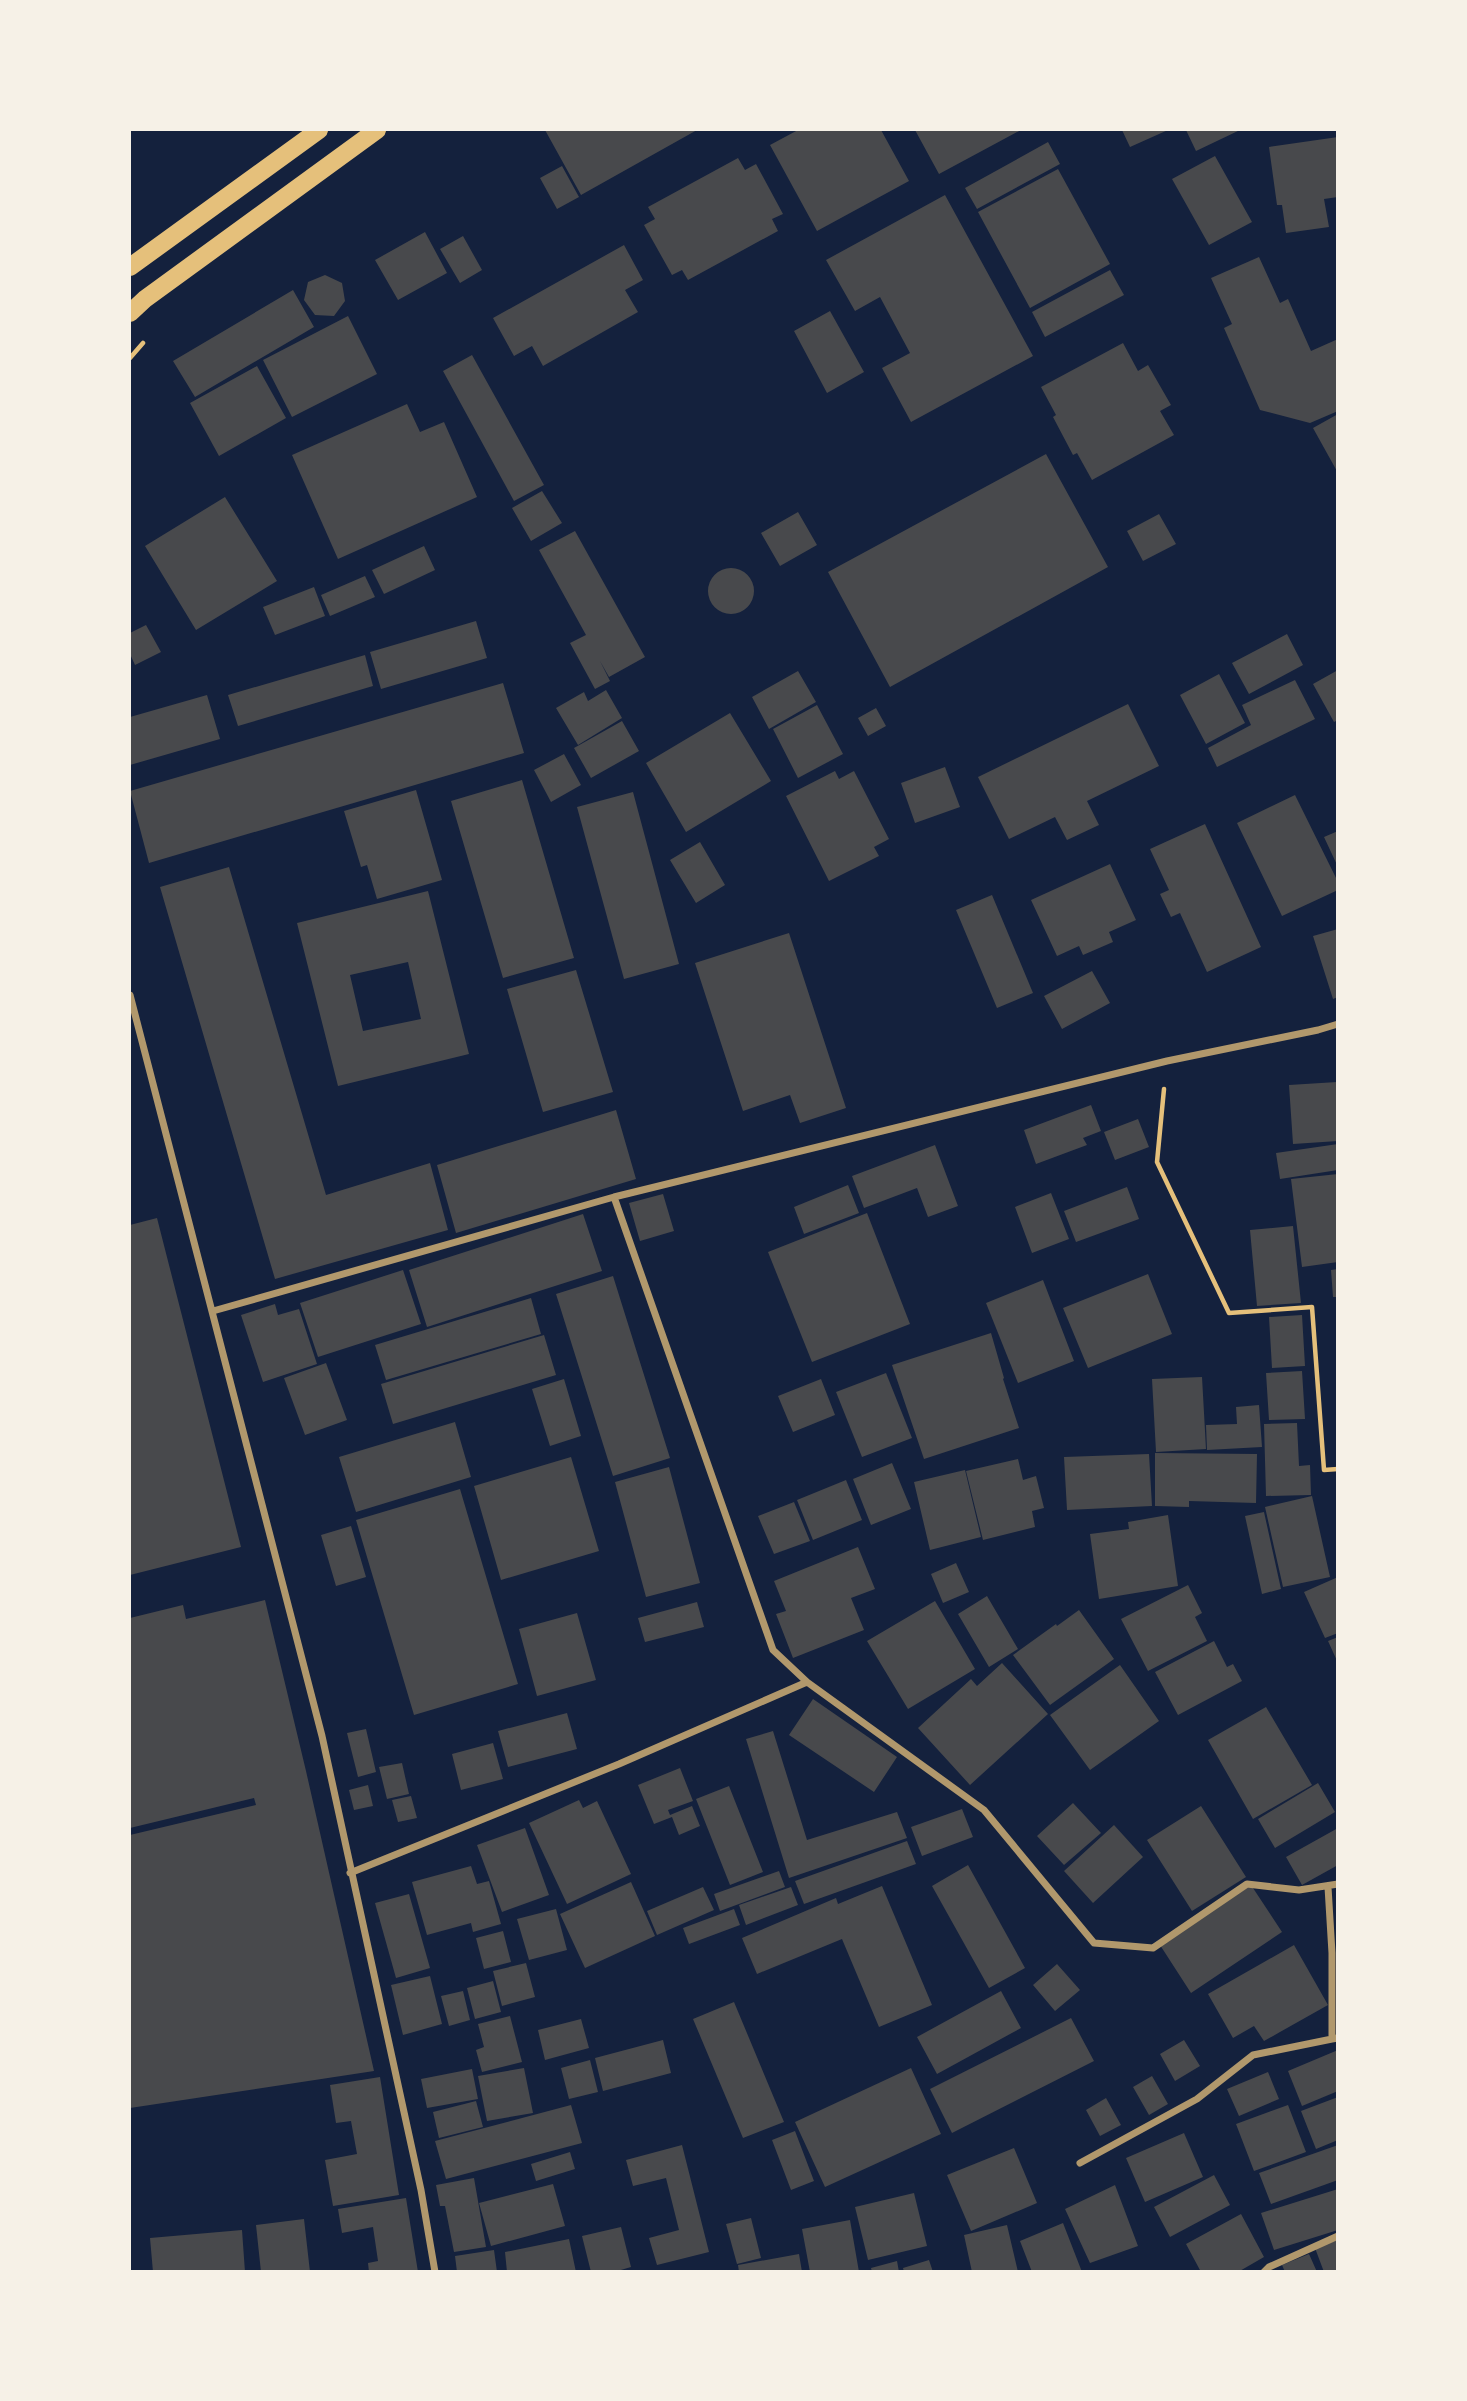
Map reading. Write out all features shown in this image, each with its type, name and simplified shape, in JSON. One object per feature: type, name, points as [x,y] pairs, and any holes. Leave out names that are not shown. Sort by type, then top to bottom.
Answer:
[{"type":"main road","points":[[130,267],[319,130]]},
{"type":"main road","points":[[130,313],[145,299],[377,130]]},
{"type":"street","points":[[130,995],[322,1736],[421,2190],[435,2272]]},
{"type":"street","points":[[213,1311],[614,1197],[1167,1061],[1338,1024]]},
{"type":"street","points":[[614,1197],[773,1650],[807,1682],[984,1810],[1094,1944],[1153,1948],[1247,1884],[1299,1890],[1338,1884]]},
{"type":"street","points":[[350,1873],[619,1764],[807,1682]]},
{"type":"street","points":[[1080,2163],[1197,2099],[1253,2055],[1335,2038],[1328,1887]]},
{"type":"street","points":[[1264,2272],[1269,2267],[1338,2236]]},
{"type":"path","points":[[1167,1061],[1157,1163],[1230,1312],[1312,1307],[1324,1469],[1338,1469]]},
{"type":"building","points":[[545,130],[697,130],[581,195]]},
{"type":"building","points":[[798,130],[881,130],[909,181],[817,231],[770,145]]},
{"type":"building","points":[[915,130],[1021,130],[939,174]]},
{"type":"building","points":[[1122,130],[1168,130],[1130,147]]},
{"type":"building","points":[[1186,130],[1240,130],[1196,151]]},
{"type":"building","points":[[1338,137],[1338,197],[1324,199],[1329,227],[1286,233],[1282,205],[1277,205],[1269,147]]},
{"type":"building","points":[[1048,142],[1060,164],[977,209],[965,188]]},
{"type":"building","points":[[1215,156],[1252,222],[1209,245],[1172,179]]},
{"type":"building","points":[[738,158],[745,170],[756,164],[783,214],[772,219],[778,231],[688,280],[682,270],[672,275],[644,225],[655,219],[648,207]]},
{"type":"building","points":[[562,166],[579,197],[557,209],[540,178]]},
{"type":"building","points":[[1058,169],[1110,264],[1030,308],[978,212]]},
{"type":"building","points":[[945,195],[1033,356],[911,422],[882,368],[910,353],[880,297],[855,311],[826,260]]},
{"type":"building","points":[[425,232],[447,273],[398,300],[375,260]]},
{"type":"building","points":[[463,236],[482,270],[460,283],[440,249]]},
{"type":"building","points":[[624,245],[643,280],[625,290],[638,312],[543,366],[532,346],[514,356],[493,318]]},
{"type":"building","points":[[1259,257],[1280,303],[1288,299],[1311,351],[1338,339],[1338,411],[1310,423],[1260,410],[1224,328],[1232,324],[1211,278]]},
{"type":"building","points":[[1110,270],[1124,295],[1045,337],[1032,312]]},
{"type":"building","points":[[325,275],[342,283],[345,301],[334,316],[315,315],[304,300],[308,282]]},
{"type":"building","points":[[293,290],[314,327],[195,397],[173,361]]},
{"type":"building","points":[[830,311],[864,372],[827,393],[794,331]]},
{"type":"building","points":[[348,316],[377,374],[292,417],[263,360]]},
{"type":"building","points":[[1123,343],[1138,371],[1148,365],[1171,405],[1160,411],[1174,435],[1092,480],[1077,453],[1073,455],[1041,387]]},
{"type":"building","points":[[472,355],[544,485],[514,501],[443,371]]},
{"type":"building","points":[[257,366],[286,418],[219,456],[190,403]]},
{"type":"building","points":[[407,404],[420,432],[444,422],[477,497],[338,559],[292,455]]},
{"type":"building","points":[[1338,414],[1338,473],[1313,428]]},
{"type":"building","points":[[1046,454],[1108,567],[890,687],[828,572]]},
{"type":"building","points":[[542,491],[562,523],[531,541],[512,508]]},
{"type":"building","points":[[225,497],[277,581],[196,630],[145,546]]},
{"type":"building","points":[[798,512],[817,545],[780,566],[761,533]]},
{"type":"building","points":[[1159,514],[1176,544],[1143,561],[1127,531]]},
{"type":"building","points":[[575,531],[645,657],[609,677],[600,661],[610,681],[595,689],[570,643],[586,635],[539,550]]},
{"type":"building","points":[[424,546],[435,570],[384,594],[372,570]]},
{"type":"building","points":[[731,568],[747,575],[754,591],[747,607],[731,614],[715,607],[708,591],[715,575]]},
{"type":"building","points":[[365,576],[375,597],[330,616],[321,595]]},
{"type":"building","points":[[314,587],[325,616],[275,635],[263,607]]},
{"type":"building","points":[[476,621],[487,658],[381,689],[370,652]]},
{"type":"building","points":[[146,625],[161,652],[135,665],[130,654],[130,633]]},
{"type":"building","points":[[1287,634],[1303,665],[1249,694],[1232,663]]},
{"type":"building","points":[[365,655],[373,686],[238,726],[228,695]]},
{"type":"building","points":[[1338,670],[1338,720],[1334,722],[1313,684]]},
{"type":"building","points":[[798,671],[816,702],[769,729],[752,697]]},
{"type":"building","points":[[1219,674],[1245,723],[1206,744],[1180,695]]},
{"type":"building","points":[[1295,680],[1315,719],[1217,767],[1208,748],[1251,725],[1242,705]]},
{"type":"building","points":[[503,683],[524,753],[149,863],[130,791]]},
{"type":"building","points":[[606,690],[622,718],[578,745],[556,708],[584,692],[588,701]]},
{"type":"building","points":[[207,695],[220,739],[130,765],[130,717]]},
{"type":"building","points":[[1128,704],[1159,766],[1087,801],[1099,825],[1067,840],[1055,817],[1009,839],[978,777]]},
{"type":"building","points":[[817,705],[843,754],[798,778],[773,729]]},
{"type":"building","points":[[876,708],[886,726],[868,736],[858,718]]},
{"type":"building","points":[[730,713],[771,781],[686,832],[646,763]]},
{"type":"building","points":[[622,721],[639,751],[591,778],[574,748]]},
{"type":"building","points":[[564,754],[581,785],[551,802],[534,770]]},
{"type":"building","points":[[945,767],[960,807],[915,823],[901,783]]},
{"type":"building","points":[[835,771],[839,779],[854,771],[889,839],[874,847],[879,856],[829,881],[786,796]]},
{"type":"building","points":[[522,780],[574,958],[503,978],[451,801]]},
{"type":"building","points":[[416,790],[442,880],[377,899],[367,865],[361,867],[344,811]]},
{"type":"building","points":[[633,792],[679,964],[624,979],[577,807]]},
{"type":"building","points":[[1295,795],[1338,882],[1338,890],[1282,916],[1237,823]]},
{"type":"building","points":[[1205,824],[1261,947],[1207,972],[1180,913],[1171,917],[1160,894],[1169,890],[1150,849]]},
{"type":"building","points":[[1338,831],[1338,867],[1324,837]]},
{"type":"building","points":[[700,842],[725,885],[696,903],[670,860]]},
{"type":"building","points":[[1110,864],[1136,920],[1109,932],[1113,942],[1083,955],[1079,946],[1057,956],[1031,900]]},
{"type":"building","points":[[229,867],[326,1195],[430,1163],[448,1230],[275,1279],[160,887]]},
{"type":"building","points":[[428,891],[469,1054],[338,1086],[297,923]],"holes":[[[408,962],[421,1019],[363,1031],[350,975]]]},
{"type":"building","points":[[992,895],[1033,993],[997,1008],[956,910]]},
{"type":"building","points":[[1338,929],[1338,997],[1333,999],[1313,936]]},
{"type":"building","points":[[789,933],[846,1108],[800,1123],[790,1095],[743,1111],[695,963]]},
{"type":"building","points":[[576,970],[613,1092],[543,1112],[507,989]]},
{"type":"building","points":[[1092,971],[1110,1003],[1062,1029],[1044,996]]},
{"type":"building","points":[[1337,1082],[1338,1141],[1293,1144],[1289,1085]]},
{"type":"building","points":[[1091,1105],[1101,1131],[1083,1138],[1087,1145],[1036,1164],[1024,1130]]},
{"type":"building","points":[[616,1110],[636,1179],[456,1233],[437,1165]]},
{"type":"building","points":[[1138,1119],[1149,1147],[1115,1160],[1104,1132]]},
{"type":"building","points":[[1338,1144],[1338,1170],[1280,1179],[1276,1153]]},
{"type":"building","points":[[935,1145],[958,1206],[928,1217],[917,1188],[864,1208],[852,1176]]},
{"type":"building","points":[[1338,1174],[1338,1262],[1302,1267],[1291,1179]]},
{"type":"building","points":[[848,1185],[859,1213],[804,1234],[794,1207]]},
{"type":"building","points":[[1127,1187],[1139,1219],[1076,1242],[1064,1211]]},
{"type":"building","points":[[1051,1193],[1069,1239],[1032,1253],[1015,1207]]},
{"type":"building","points":[[663,1194],[674,1231],[640,1241],[629,1203]]},
{"type":"building","points":[[867,1213],[910,1324],[812,1362],[768,1252]]},
{"type":"building","points":[[583,1214],[602,1271],[427,1327],[409,1270]]},
{"type":"building","points":[[157,1218],[241,1547],[130,1575],[130,1225]]},
{"type":"building","points":[[1293,1226],[1301,1303],[1257,1306],[1250,1230]]},
{"type":"building","points":[[1338,1269],[1338,1297],[1333,1297],[1331,1270]]},
{"type":"building","points":[[403,1270],[421,1324],[318,1357],[300,1303]]},
{"type":"building","points":[[1148,1274],[1172,1334],[1088,1368],[1063,1308]]},
{"type":"building","points":[[613,1276],[670,1458],[613,1476],[556,1294]]},
{"type":"building","points":[[1043,1280],[1074,1361],[1018,1383],[986,1303]]},
{"type":"building","points":[[531,1298],[541,1334],[386,1380],[375,1345]]},
{"type":"building","points":[[275,1304],[278,1315],[299,1309],[317,1364],[263,1382],[241,1315]]},
{"type":"building","points":[[1302,1315],[1305,1366],[1272,1368],[1269,1317]]},
{"type":"building","points":[[991,1333],[1019,1428],[924,1459],[892,1365]]},
{"type":"building","points":[[544,1335],[556,1375],[393,1424],[381,1384]]},
{"type":"building","points":[[326,1363],[347,1420],[305,1435],[284,1378]]},
{"type":"building","points":[[1302,1371],[1305,1419],[1269,1420],[1266,1373]]},
{"type":"building","points":[[886,1373],[912,1438],[862,1457],[836,1392]]},
{"type":"building","points":[[1202,1377],[1206,1449],[1156,1452],[1152,1379]]},
{"type":"building","points":[[564,1379],[581,1436],[550,1446],[532,1389]]},
{"type":"building","points":[[821,1379],[835,1415],[793,1432],[778,1396]]},
{"type":"building","points":[[1259,1405],[1262,1447],[1207,1450],[1206,1425],[1237,1424],[1236,1407]]},
{"type":"building","points":[[455,1422],[471,1477],[356,1512],[339,1457]]},
{"type":"building","points":[[1297,1423],[1299,1466],[1310,1465],[1311,1495],[1266,1496],[1264,1424]]},
{"type":"building","points":[[1155,1453],[1257,1454],[1256,1503],[1189,1501],[1189,1507],[1155,1506]]},
{"type":"building","points":[[1149,1454],[1152,1506],[1067,1510],[1064,1457]]},
{"type":"building","points":[[571,1457],[599,1551],[501,1580],[474,1486]]},
{"type":"building","points":[[1018,1459],[1023,1480],[1036,1476],[1044,1508],[1032,1511],[1035,1527],[983,1540],[966,1471]]},
{"type":"building","points":[[892,1463],[911,1509],[871,1525],[853,1479]]},
{"type":"building","points":[[669,1467],[700,1583],[646,1597],[615,1482]]},
{"type":"building","points":[[965,1470],[981,1537],[930,1550],[914,1482]]},
{"type":"building","points":[[846,1480],[862,1520],[813,1540],[797,1500]]},
{"type":"building","points":[[460,1489],[518,1684],[414,1715],[356,1520]]},
{"type":"building","points":[[1312,1496],[1330,1577],[1283,1587],[1265,1507]]},
{"type":"building","points":[[794,1502],[810,1541],[774,1554],[758,1516]]},
{"type":"building","points":[[1264,1512],[1281,1589],[1262,1594],[1245,1516]]},
{"type":"building","points":[[1168,1515],[1178,1586],[1099,1599],[1090,1534],[1129,1529],[1128,1522]]},
{"type":"building","points":[[351,1526],[366,1577],[336,1586],[321,1535]]},
{"type":"building","points":[[858,1547],[875,1589],[851,1598],[864,1630],[793,1658],[776,1614],[786,1611],[774,1581]]},
{"type":"building","points":[[956,1563],[969,1592],[943,1603],[931,1574]]},
{"type":"building","points":[[1338,1577],[1338,1633],[1325,1638],[1304,1592]]},
{"type":"building","points":[[1188,1585],[1202,1613],[1195,1617],[1207,1641],[1148,1671],[1121,1619]]},
{"type":"building","points":[[987,1596],[1018,1649],[989,1667],[958,1614]]},
{"type":"building","points":[[265,1600],[374,2071],[130,2108],[130,1835],[256,1805],[254,1798],[130,1828],[130,1618],[183,1605],[186,1619]]},
{"type":"building","points":[[935,1601],[975,1669],[908,1709],[867,1641]]},
{"type":"building","points":[[697,1602],[704,1627],[645,1642],[638,1618]]},
{"type":"building","points":[[1079,1610],[1114,1659],[1050,1705],[1013,1655]]},
{"type":"building","points":[[577,1613],[596,1680],[537,1696],[519,1629]]},
{"type":"building","points":[[1338,1637],[1338,1663],[1328,1641]]},
{"type":"building","points":[[1214,1641],[1227,1667],[1233,1664],[1242,1681],[1178,1715],[1155,1672]]},
{"type":"building","points":[[1002,1663],[1048,1714],[970,1785],[918,1728],[971,1679],[977,1686]]},
{"type":"building","points":[[1120,1665],[1159,1721],[1090,1770],[1050,1715]]},
{"type":"building","points":[[813,1699],[897,1757],[874,1792],[789,1735]]},
{"type":"building","points":[[1266,1707],[1312,1785],[1253,1819],[1208,1740]]},
{"type":"building","points":[[567,1713],[577,1749],[508,1767],[498,1731]]},
{"type":"building","points":[[366,1729],[376,1772],[358,1777],[347,1733]]},
{"type":"building","points":[[773,1731],[807,1840],[897,1812],[907,1838],[789,1878],[746,1739]]},
{"type":"building","points":[[493,1743],[503,1779],[461,1790],[452,1754]]},
{"type":"building","points":[[402,1763],[409,1794],[387,1799],[379,1767]]},
{"type":"building","points":[[680,1768],[693,1801],[668,1810],[670,1815],[692,1806],[700,1826],[679,1835],[672,1817],[654,1824],[638,1785]]},
{"type":"building","points":[[1318,1783],[1335,1812],[1275,1848],[1258,1819]]},
{"type":"building","points":[[368,1785],[373,1806],[354,1810],[349,1790]]},
{"type":"building","points":[[729,1786],[763,1872],[730,1885],[696,1799]]},
{"type":"building","points":[[411,1796],[417,1818],[398,1822],[392,1800]]},
{"type":"building","points":[[579,1800],[583,1808],[597,1801],[631,1874],[567,1904],[529,1823]]},
{"type":"building","points":[[1073,1803],[1101,1833],[1064,1865],[1037,1836]]},
{"type":"building","points":[[1201,1806],[1246,1877],[1192,1911],[1147,1840]]},
{"type":"building","points":[[962,1809],[973,1837],[922,1856],[911,1827]]},
{"type":"building","points":[[1114,1825],[1143,1857],[1093,1903],[1064,1871]]},
{"type":"building","points":[[525,1828],[549,1895],[502,1912],[477,1845]]},
{"type":"building","points":[[1338,1828],[1338,1865],[1302,1885],[1286,1857]]},
{"type":"building","points":[[907,1841],[916,1864],[804,1904],[795,1881]]},
{"type":"building","points":[[968,1865],[1025,1968],[989,1988],[932,1886]]},
{"type":"building","points":[[471,1866],[477,1884],[489,1881],[501,1924],[473,1932],[471,1923],[427,1935],[412,1882]]},
{"type":"building","points":[[779,1871],[785,1887],[720,1911],[714,1894]]},
{"type":"building","points":[[631,1882],[655,1936],[585,1968],[560,1914]]},
{"type":"building","points":[[1251,1885],[1282,1932],[1191,1993],[1160,1945]]},
{"type":"building","points":[[882,1886],[932,2005],[879,2027],[842,1939],[757,1974],[742,1938],[836,1898],[838,1904]]},
{"type":"building","points":[[703,1887],[714,1910],[657,1935],[647,1911]]},
{"type":"building","points":[[791,1887],[798,1905],[746,1925],[739,1905]]},
{"type":"building","points":[[409,1894],[430,1968],[396,1978],[375,1903]]},
{"type":"building","points":[[556,1909],[567,1950],[529,1960],[517,1919]]},
{"type":"building","points":[[734,1909],[740,1925],[689,1944],[683,1928]]},
{"type":"building","points":[[503,1931],[511,1962],[484,1969],[476,1938]]},
{"type":"building","points":[[1294,1945],[1328,2005],[1264,2041],[1254,2026],[1233,2038],[1208,1994]]},
{"type":"building","points":[[526,1963],[535,1997],[502,2006],[493,1971]]},
{"type":"building","points":[[1057,1964],[1080,1990],[1055,2011],[1033,1985]]},
{"type":"building","points":[[430,1976],[442,2024],[403,2035],[391,1985]]},
{"type":"building","points":[[493,1981],[501,2012],[475,2019],[467,1988]]},
{"type":"building","points":[[463,1991],[470,2020],[449,2026],[441,1996]]},
{"type":"building","points":[[1001,1991],[1021,2028],[937,2074],[917,2037]]},
{"type":"building","points":[[734,2002],[784,2122],[743,2138],[693,2019]]},
{"type":"building","points":[[510,2016],[522,2062],[482,2072],[476,2050],[484,2047],[478,2024]]},
{"type":"building","points":[[1071,2018],[1094,2061],[952,2133],[930,2089]]},
{"type":"building","points":[[581,2019],[589,2048],[545,2060],[538,2030]]},
{"type":"building","points":[[663,2040],[671,2073],[603,2091],[595,2058]]},
{"type":"building","points":[[1184,2040],[1200,2066],[1175,2081],[1160,2054]]},
{"type":"building","points":[[1338,2050],[1338,2091],[1302,2106],[1288,2071]]},
{"type":"building","points":[[590,2060],[598,2092],[569,2099],[561,2068]]},
{"type":"building","points":[[524,2068],[533,2113],[487,2121],[478,2076]]},
{"type":"building","points":[[911,2068],[941,2134],[825,2187],[795,2122]]},
{"type":"building","points":[[472,2069],[478,2099],[427,2108],[421,2079]]},
{"type":"building","points":[[1268,2072],[1279,2099],[1239,2116],[1227,2089]]},
{"type":"building","points":[[1152,2076],[1168,2104],[1149,2115],[1133,2087]]},
{"type":"building","points":[[380,2077],[399,2195],[333,2206],[325,2160],[357,2154],[351,2121],[336,2123],[330,2085]]},
{"type":"building","points":[[1338,2097],[1338,2140],[1316,2149],[1301,2111]]},
{"type":"building","points":[[1106,2098],[1121,2125],[1100,2136],[1086,2110]]},
{"type":"building","points":[[476,2101],[483,2127],[439,2138],[433,2112]]},
{"type":"building","points":[[571,2105],[582,2143],[446,2179],[435,2141]]},
{"type":"building","points":[[1288,2105],[1306,2152],[1254,2171],[1236,2124]]},
{"type":"building","points":[[795,2131],[814,2181],[791,2190],[772,2140]]},
{"type":"building","points":[[1184,2133],[1203,2177],[1145,2202],[1126,2158]]},
{"type":"building","points":[[682,2145],[709,2252],[657,2265],[649,2238],[679,2230],[666,2178],[633,2186],[626,2160]]},
{"type":"building","points":[[1338,2145],[1338,2180],[1271,2204],[1259,2173]]},
{"type":"building","points":[[1014,2148],[1037,2203],[971,2231],[947,2175]]},
{"type":"building","points":[[570,2152],[575,2169],[536,2181],[531,2164]]},
{"type":"building","points":[[1214,2175],[1230,2205],[1170,2237],[1154,2207]]},
{"type":"building","points":[[474,2178],[486,2247],[454,2252],[445,2206],[440,2206],[436,2185]]},
{"type":"building","points":[[553,2184],[565,2226],[491,2246],[479,2203]]},
{"type":"building","points":[[1115,2185],[1138,2246],[1090,2263],[1065,2209]]},
{"type":"building","points":[[1338,2189],[1338,2230],[1274,2250],[1261,2213]]},
{"type":"building","points":[[914,2193],[927,2246],[868,2260],[855,2207]]},
{"type":"building","points":[[406,2198],[418,2272],[369,2272],[368,2263],[378,2261],[373,2227],[342,2233],[338,2209]]},
{"type":"building","points":[[1241,2214],[1264,2257],[1238,2272],[1201,2272],[1186,2244]]},
{"type":"building","points":[[751,2218],[761,2258],[737,2264],[726,2224]]},
{"type":"building","points":[[304,2219],[310,2272],[261,2272],[256,2225]]},
{"type":"building","points":[[850,2220],[859,2272],[810,2272],[802,2229]]},
{"type":"building","points":[[1063,2223],[1082,2272],[1032,2272],[1020,2241]]},
{"type":"building","points":[[1007,2225],[1018,2272],[972,2272],[964,2235]]},
{"type":"building","points":[[621,2227],[631,2267],[614,2272],[591,2272],[582,2236]]},
{"type":"building","points":[[242,2230],[245,2272],[153,2272],[150,2238]]},
{"type":"building","points":[[569,2239],[576,2272],[507,2272],[505,2252]]},
{"type":"building","points":[[1338,2240],[1338,2272],[1324,2272],[1315,2248]]},
{"type":"building","points":[[494,2250],[497,2272],[457,2272],[455,2256]]},
{"type":"building","points":[[799,2254],[802,2272],[739,2272],[738,2265]]},
{"type":"building","points":[[1309,2254],[1317,2272],[1285,2272],[1282,2265]]},
{"type":"building","points":[[929,2260],[933,2272],[904,2272],[903,2268]]},
{"type":"building","points":[[897,2261],[899,2272],[872,2272],[871,2268]]}]
